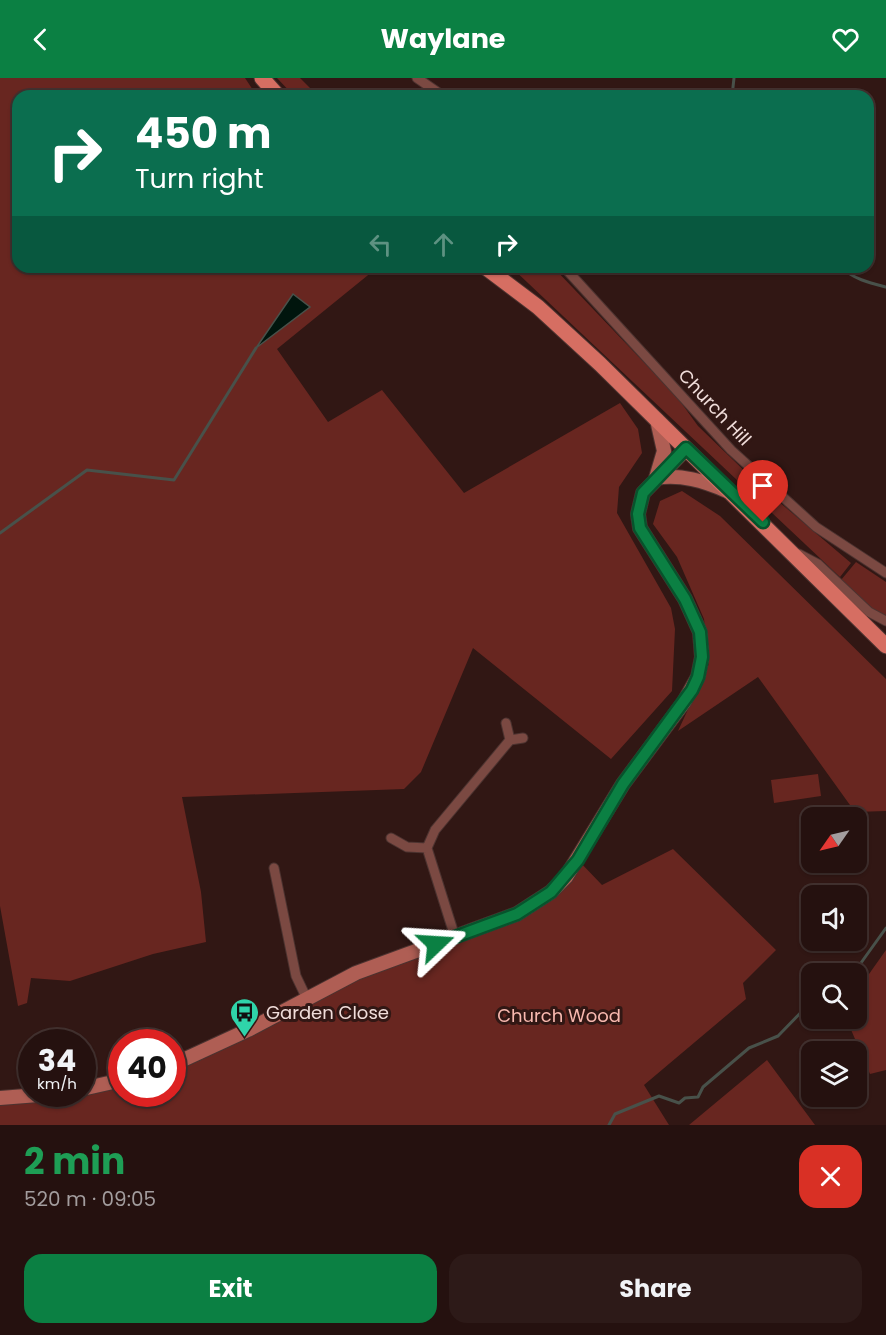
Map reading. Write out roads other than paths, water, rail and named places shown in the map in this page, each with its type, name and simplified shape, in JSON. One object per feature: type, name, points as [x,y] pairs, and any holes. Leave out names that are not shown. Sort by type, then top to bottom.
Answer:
[{"type":"main road","points":[[262,78],[273,90]]},
{"type":"main road","points":[[493,273],[538,307],[885,642]]},
{"type":"street","points":[[417,78],[434,90]]},
{"type":"street","name":"Church Hill","points":[[569,273],[731,450],[816,527],[886,573]]},
{"type":"street","points":[[656,478],[664,452],[657,420]]},
{"type":"street","points":[[186,1059],[248,1030],[356,973],[517,914],[539,902],[566,877],[623,784],[684,702],[698,677],[702,657],[700,632],[685,599],[638,522],[639,505],[643,493],[686,448]]},
{"type":"street","points":[[656,478],[670,476],[704,481],[732,493]]},
{"type":"street","points":[[794,552],[818,564],[869,612],[886,621]]},
{"type":"street","points":[[506,723],[510,740]]},
{"type":"street","points":[[455,937],[427,848],[435,830],[510,740],[523,738]]},
{"type":"street","points":[[391,838],[407,847],[427,848]]},
{"type":"street","points":[[274,868],[296,976],[306,999]]},
{"type":"street","points":[[0,1098],[18,1097]]},
{"type":"waterway","points":[[733,90],[734,78]]},
{"type":"waterway","points":[[849,273],[856,278],[886,287]]},
{"type":"waterway","points":[[0,533],[87,470],[174,480],[256,348]]},
{"type":"waterway","points":[[861,963],[886,928]]},
{"type":"waterway","points":[[609,1125],[615,1114],[659,1096],[679,1103],[685,1098],[698,1097],[703,1087],[749,1048],[778,1036],[801,1012]]},
{"type":"place","name":"Garden Close","points":[[245,1038]]},
{"type":"park label","name":"Church Wood","points":[[559,1015]]}]
